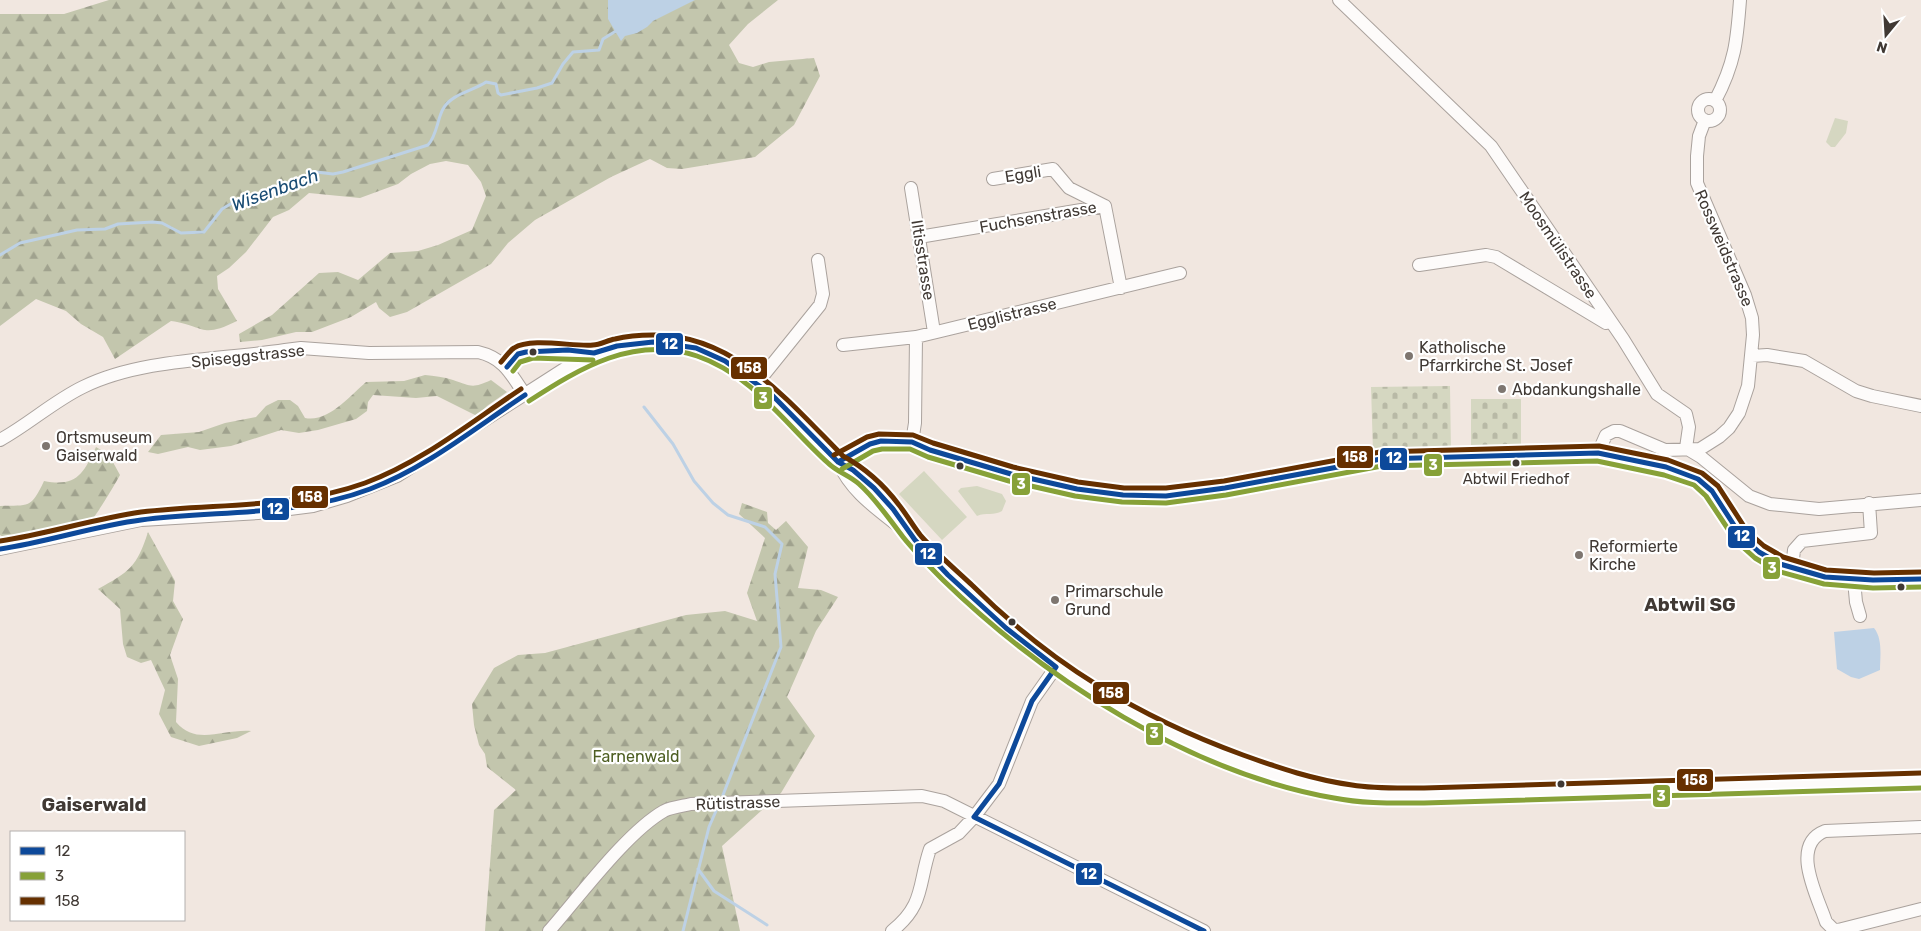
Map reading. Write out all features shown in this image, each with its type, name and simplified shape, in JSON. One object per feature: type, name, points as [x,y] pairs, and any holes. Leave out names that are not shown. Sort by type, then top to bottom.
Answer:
[{"type":"street","name":"Moosmülistrasse","points":[[1339,0],[1491,146],[1610,320],[1657,394],[1686,414],[1689,427],[1686,448]]},
{"type":"street","name":"Rossweidstrasse","points":[[1598,453],[1606,435],[1614,431],[1620,431],[1665,450],[1706,446],[1720,437],[1734,421],[1748,386],[1752,356],[1752,318],[1745,295],[1697,183],[1696,156],[1699,136],[1705,120],[1715,119],[1719,113],[1719,106],[1715,101],[1732,63],[1736,45],[1740,0]]},
{"type":"street","name":"Eggli","points":[[993,179],[1053,169],[1069,188],[1105,206]]},
{"type":"street","name":"Iltisstrasse","points":[[911,188],[934,332]]},
{"type":"street","name":"Fuchsenstrasse","points":[[919,237],[1105,206],[1121,288]]},
{"type":"street","points":[[1419,265],[1486,255],[1496,257],[1606,322],[1610,320]]},
{"type":"street","points":[[758,382],[820,306],[823,294],[818,260]]},
{"type":"street","name":"Egglistrasse","points":[[843,345],[916,337],[1180,273]]},
{"type":"street","points":[[912,442],[915,423],[916,337]]},
{"type":"street","points":[[0,549],[141,520],[258,513],[313,506],[347,496],[397,476],[569,366],[594,353],[622,345],[653,342],[681,345],[714,355],[758,382],[838,462],[853,470],[874,488],[893,509],[915,540],[990,614],[1056,667],[1124,710],[1194,745],[1285,778],[1352,793],[1463,795],[1921,780]]},
{"type":"street","name":"Spiseggstrasse","points":[[0,440],[66,397],[101,380],[162,366],[301,348],[369,353],[478,352],[504,363],[525,395]]},
{"type":"street","points":[[1752,356],[1767,355],[1804,362],[1856,391],[1921,406]]},
{"type":"street","points":[[838,462],[858,450],[876,443],[912,442],[930,450],[1036,480],[1112,494],[1150,496],[1184,494],[1225,488],[1381,459],[1587,455],[1598,453],[1681,472],[1696,479],[1717,498],[1740,534],[1751,546],[1772,561],[1827,578],[1854,580],[1921,579]]},
{"type":"street","points":[[1686,448],[1701,457],[1749,496],[1770,504],[1819,509],[1869,503],[1921,500]]},
{"type":"street","points":[[1792,568],[1794,550],[1802,541],[1871,533],[1869,503]]},
{"type":"street","points":[[1854,580],[1856,602],[1860,616]]},
{"type":"street","points":[[892,931],[905,920],[919,898],[930,849],[959,833],[974,817],[999,784],[1032,701],[1056,667]]},
{"type":"street","name":"Rütistrasse","points":[[549,931],[627,842],[648,822],[666,810],[691,804],[929,796],[1204,931]]},
{"type":"street","points":[[1921,827],[1825,831],[1810,842],[1806,857],[1826,922],[1833,929],[1838,930],[1921,909]]},
{"type":"green space","points":[[109,0],[778,0],[748,24],[729,45],[739,63],[753,67],[769,62],[814,58],[820,76],[794,125],[755,157],[682,169],[667,168],[650,159],[611,177],[535,220],[508,243],[491,264],[407,312],[390,317],[379,308],[376,302],[351,317],[312,332],[296,332],[262,340],[240,342],[239,334],[272,315],[319,273],[338,272],[358,280],[390,253],[418,251],[438,245],[472,230],[486,196],[481,182],[468,165],[446,161],[430,164],[411,174],[398,184],[360,198],[309,193],[289,210],[273,217],[246,252],[217,276],[218,289],[237,321],[216,329],[203,330],[171,321],[115,359],[103,337],[81,324],[66,311],[36,299],[0,326],[0,14],[64,14]]},
{"type":"green space","points":[[1835,118],[1848,121],[1846,133],[1835,147],[1831,147],[1826,142]]},
{"type":"green space","points":[[425,375],[446,378],[472,386],[491,380],[507,392],[487,406],[477,416],[437,396],[416,398],[373,395],[368,402],[367,411],[356,419],[318,430],[299,433],[281,430],[231,446],[200,450],[188,447],[158,454],[148,452],[161,435],[199,432],[225,423],[256,417],[266,406],[278,400],[290,400],[298,406],[305,418],[314,418],[322,416],[338,407],[366,382],[404,381]]},
{"type":"green space","points":[[1450,386],[1451,451],[1373,452],[1371,387]]},
{"type":"green space","points":[[1471,399],[1521,399],[1521,446],[1471,447]]},
{"type":"green space","points":[[96,447],[109,455],[120,475],[93,518],[85,523],[64,530],[6,539],[0,535],[0,506],[28,504],[36,497],[44,481],[64,482],[77,477],[87,465]]},
{"type":"green space","points":[[924,471],[967,517],[942,540],[899,494]]},
{"type":"green space","points":[[977,486],[1002,494],[1006,501],[1002,511],[977,516],[958,491],[961,488]]},
{"type":"green space","name":"Farnenwald","points":[[742,503],[767,512],[768,523],[776,530],[786,521],[808,547],[798,588],[821,590],[838,597],[816,631],[787,697],[815,736],[781,793],[722,846],[740,931],[485,931],[494,810],[516,790],[487,767],[485,754],[479,745],[474,725],[472,704],[494,668],[518,655],[545,653],[686,615],[725,611],[757,621],[747,593],[765,538],[739,514]]},
{"type":"green space","points":[[148,532],[175,581],[173,601],[183,619],[170,655],[178,679],[176,722],[184,729],[201,735],[251,731],[237,738],[199,746],[171,737],[159,714],[165,690],[151,660],[141,663],[127,657],[123,644],[120,609],[98,589],[125,573],[136,561]]},
{"type":"water","points":[[608,0],[695,0],[653,21],[637,33],[625,36],[621,41],[608,19]]},
{"type":"water","points":[[1874,628],[1880,643],[1880,670],[1859,679],[1837,669],[1834,632]]},
{"type":"waterway","name":"Wisenbach","points":[[0,255],[20,243],[77,230],[105,229],[118,224],[153,222],[162,223],[181,233],[204,232],[222,209],[239,199],[265,192],[278,192],[298,179],[316,172],[333,174],[343,172],[428,145],[433,137],[443,109],[457,96],[486,82],[496,84],[498,93],[501,95],[552,83],[563,64],[573,52],[599,50],[603,39],[616,31]]},
{"type":"waterway","points":[[644,407],[673,444],[694,481],[713,503],[728,515],[765,527],[782,544],[775,574],[781,647],[723,795]]},
{"type":"waterway","points":[[683,931],[709,827],[716,811]]},
{"type":"waterway","points":[[698,869],[714,891],[767,925]]},
{"type":"transit line","name":"158","points":[[501,362],[512,349],[531,343],[593,345],[624,337],[653,335],[683,338],[710,346],[735,359],[759,375],[781,394],[843,456],[859,466],[880,484],[902,509],[921,536],[940,556],[1003,614],[1066,664],[1099,686],[1168,724],[1243,755],[1297,773],[1352,785],[1397,788],[1921,773]]},
{"type":"transit line","name":"12","points":[[507,367],[518,354],[526,352],[568,350],[594,353],[617,346],[653,342],[696,348],[725,361],[772,395],[838,462],[853,470],[874,488],[893,509],[915,540],[948,575],[1006,628],[1056,667]]},
{"type":"transit line","name":"3","points":[[529,401],[588,367],[608,358],[630,352],[651,350],[674,351],[697,356],[717,364],[752,388],[828,463],[859,484],[877,503],[912,548],[938,575],[1027,653],[1123,717],[1175,744],[1227,767],[1280,786],[1345,800],[1402,803],[1921,788]]},
{"type":"transit line","name":"3","points":[[513,371],[520,362],[533,358],[593,360]]},
{"type":"transit line","name":"158","points":[[0,541],[141,512],[254,504],[310,497],[338,491],[386,474],[426,453],[521,389]]},
{"type":"transit line","name":"12","points":[[0,549],[141,520],[285,508],[342,498],[370,489],[411,470],[525,395]]},
{"type":"transit line","name":"158","points":[[834,455],[867,437],[879,434],[913,435],[933,443],[1013,467],[1078,482],[1124,488],[1166,488],[1224,481],[1380,452],[1599,446],[1668,460],[1702,473],[1718,486],[1747,531],[1764,546],[1783,557],[1826,570],[1874,573],[1921,572]]},
{"type":"transit line","name":"12","points":[[838,462],[870,444],[881,441],[912,442],[930,450],[1011,474],[1077,489],[1123,495],[1166,496],[1225,488],[1381,459],[1598,453],[1666,467],[1698,479],[1712,491],[1741,536],[1759,552],[1780,564],[1825,577],[1873,580],[1921,579]]},
{"type":"transit line","name":"3","points":[[842,469],[873,451],[882,449],[910,449],[928,457],[1009,481],[1075,496],[1122,502],[1166,503],[1226,495],[1382,466],[1597,461],[1664,475],[1694,485],[1706,496],[1736,541],[1755,558],[1777,571],[1824,584],[1873,588],[1921,587]]},
{"type":"transit line","name":"12","points":[[974,817],[999,784],[1032,701],[1056,667]]},
{"type":"transit line","name":"12","points":[[974,817],[1204,931]]},
{"type":"place","name":"Katholische Pfarrkirche St. Josef","points":[[1409,356]]},
{"type":"place","name":"Abdankungshalle","points":[[1502,389]]},
{"type":"place","name":"Ortsmuseum Gaiserwald","points":[[46,446]]},
{"type":"place","name":"Abtwil Friedhof","points":[[1516,463]]},
{"type":"place","name":"Reformierte Kirche","points":[[1579,555]]},
{"type":"place","name":"Primarschule Grund","points":[[1055,600]]},
{"type":"district","name":"Abtwil SG","points":[[1690,604]]},
{"type":"district","name":"Gaiserwald","points":[[94,804]]}]
